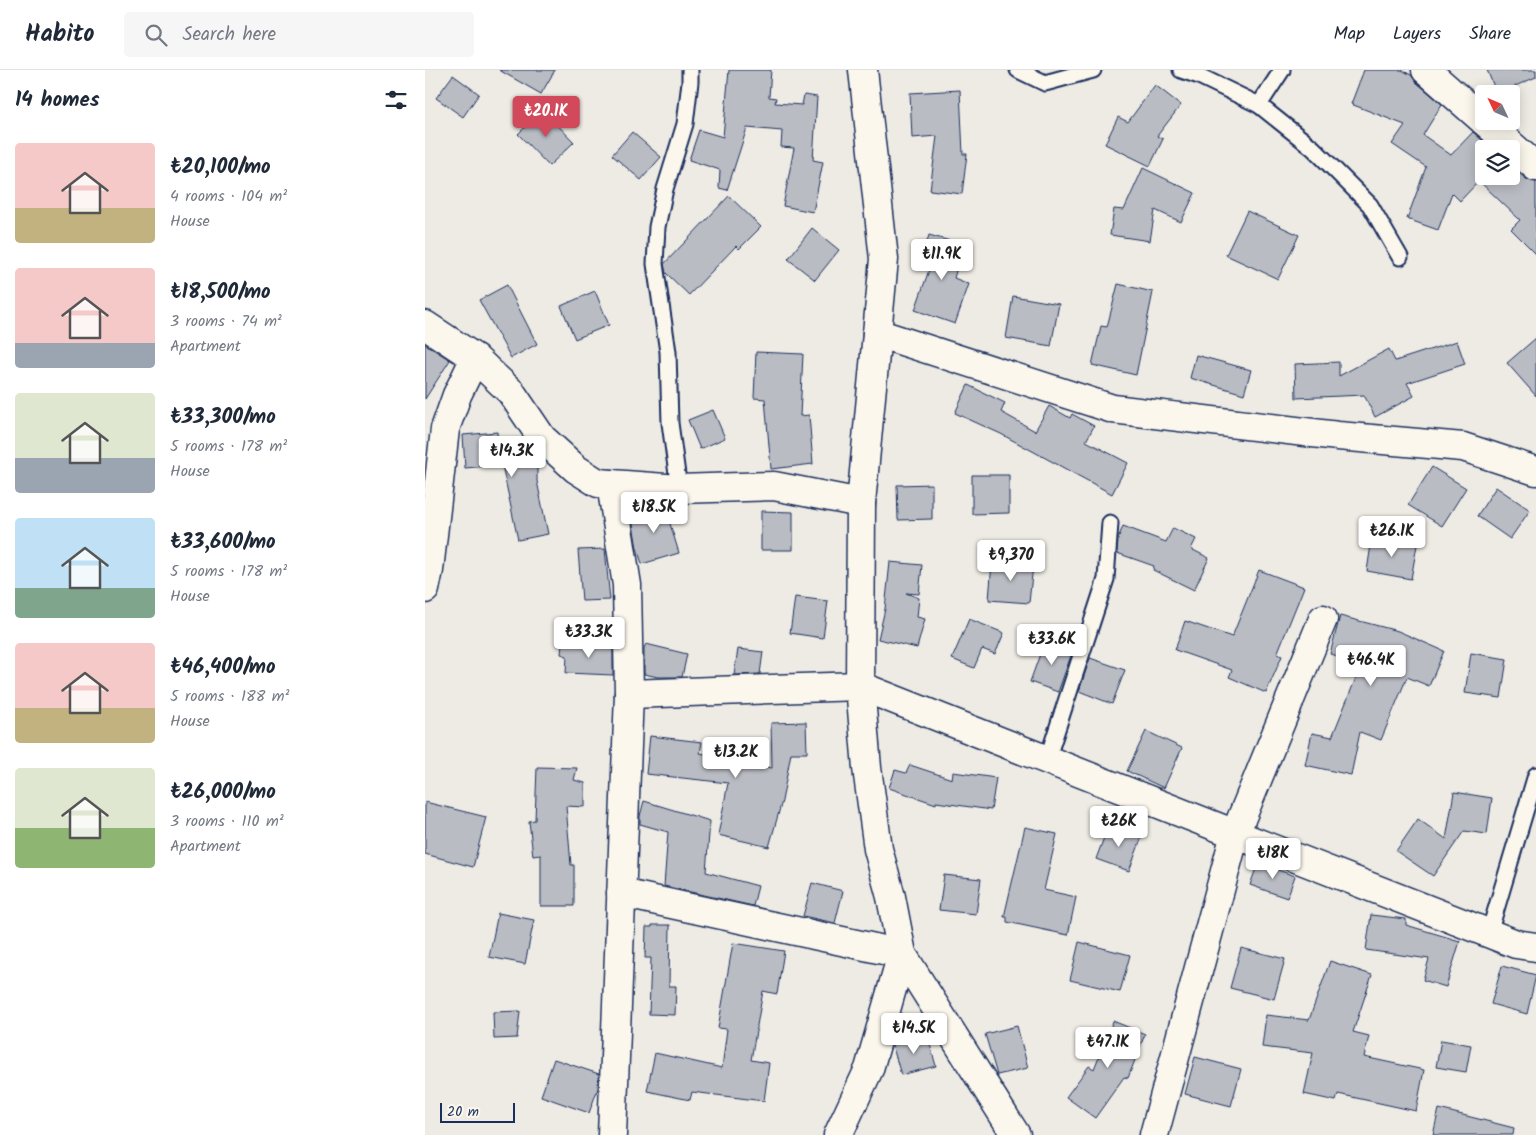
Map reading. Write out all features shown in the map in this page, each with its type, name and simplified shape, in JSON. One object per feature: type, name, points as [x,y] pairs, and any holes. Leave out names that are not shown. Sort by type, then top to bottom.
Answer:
[{"type":"street","points":[[863,70],[884,260],[861,503],[860,686],[867,768],[878,849],[891,897],[902,954],[1016,1135]]},
{"type":"street","points":[[1426,70],[1475,113]]},
{"type":"street","points":[[1494,130],[1536,167]]},
{"type":"street","points":[[425,325],[475,358],[511,392],[542,438],[575,469],[598,483],[679,489],[774,486],[861,503]]},
{"type":"street","points":[[877,333],[1113,409],[1338,436],[1463,447],[1536,471]]},
{"type":"street","points":[[425,589],[429,570],[445,429],[457,395],[475,358]]},
{"type":"street","points":[[611,484],[627,585],[629,694],[612,1135]]},
{"type":"street","points":[[1154,1135],[1235,834],[1323,619]]},
{"type":"street","points":[[629,694],[860,686],[1516,944],[1536,947]]},
{"type":"street","points":[[621,894],[902,954]]},
{"type":"street","points":[[838,1135],[869,1069],[902,954]]},
{"type":"lane","points":[[679,489],[670,423],[669,352],[655,264],[657,227],[665,189],[685,124],[691,82],[690,70]]},
{"type":"lane","points":[[1018,70],[1045,83],[1093,70]]},
{"type":"lane","points":[[1181,70],[1199,76],[1259,105],[1313,148],[1370,205],[1400,257]]},
{"type":"lane","points":[[1259,105],[1282,70]]},
{"type":"lane","points":[[1047,760],[1106,579],[1110,524]]},
{"type":"lane","points":[[1489,933],[1536,775]]},
{"type":"building","points":[[499,70],[555,70],[541,94]]},
{"type":"building","points":[[729,70],[771,70],[769,97],[776,98],[775,103],[802,105],[804,95],[817,97],[813,160],[823,162],[813,212],[783,206],[794,148],[781,147],[782,131],[747,128],[727,190],[719,188],[720,170],[689,160],[699,130],[723,137]]},
{"type":"building","points":[[1364,70],[1402,70],[1411,75],[1416,82],[1442,104],[1423,135],[1451,155],[1473,132],[1482,140],[1475,140],[1475,185],[1460,201],[1452,193],[1438,230],[1407,219],[1426,167],[1392,144],[1405,125],[1351,104]]},
{"type":"building","points":[[1487,70],[1536,70],[1536,77],[1518,85],[1493,85]]},
{"type":"building","points":[[453,75],[479,94],[463,117],[436,98]]},
{"type":"building","points":[[1155,85],[1181,105],[1157,136],[1163,139],[1150,166],[1105,144],[1118,117],[1128,122]]},
{"type":"building","points":[[960,90],[963,154],[967,154],[962,194],[930,190],[937,136],[912,138],[910,93]]},
{"type":"building","points":[[543,110],[574,142],[549,166],[518,134]]},
{"type":"building","points":[[632,132],[661,157],[641,180],[612,155]]},
{"type":"building","points":[[1143,168],[1195,193],[1181,222],[1155,210],[1150,241],[1110,235],[1114,209],[1124,210]]},
{"type":"building","points":[[1520,174],[1526,179],[1536,182],[1536,254],[1511,229],[1520,220],[1483,185],[1520,185]]},
{"type":"building","points":[[729,196],[761,227],[739,249],[736,246],[689,295],[666,273],[664,264]]},
{"type":"building","points":[[1247,211],[1299,235],[1278,279],[1226,255]]},
{"type":"building","points":[[812,228],[839,250],[815,280],[788,259]]},
{"type":"building","points":[[929,235],[964,245],[954,278],[969,284],[955,324],[915,310],[930,267],[920,264]]},
{"type":"building","points":[[1118,284],[1153,292],[1136,375],[1092,365],[1101,326],[1107,327]]},
{"type":"building","points":[[507,285],[537,344],[511,358],[479,300]]},
{"type":"building","points":[[595,291],[609,325],[575,339],[561,306]]},
{"type":"building","points":[[1013,296],[1059,304],[1051,346],[1006,338]]},
{"type":"building","points":[[1536,338],[1536,396],[1507,363]]},
{"type":"building","points":[[1457,341],[1465,364],[1407,383],[1414,396],[1375,417],[1364,395],[1296,398],[1295,364],[1339,362],[1339,376],[1389,349],[1395,361]]},
{"type":"building","points":[[425,344],[450,360],[425,399]]},
{"type":"building","points":[[756,352],[803,354],[800,416],[809,415],[813,464],[771,469],[765,399],[754,398]]},
{"type":"building","points":[[1196,355],[1251,370],[1244,394],[1190,378]]},
{"type":"building","points":[[968,385],[1005,403],[1001,412],[1035,431],[1049,406],[1070,418],[1072,414],[1094,426],[1086,441],[1128,463],[1112,494],[1001,434],[955,413]]},
{"type":"building","points":[[713,410],[725,438],[700,449],[688,420]]},
{"type":"building","points":[[497,432],[498,442],[526,442],[537,454],[537,481],[548,534],[518,540],[502,465],[465,468],[463,435]]},
{"type":"building","points":[[1432,467],[1466,488],[1442,526],[1408,505]]},
{"type":"building","points":[[972,475],[1009,475],[1009,513],[972,514]]},
{"type":"building","points":[[932,484],[932,519],[898,520],[897,485]]},
{"type":"building","points":[[1496,487],[1530,510],[1510,539],[1477,516]]},
{"type":"building","points":[[664,504],[679,553],[642,564],[637,548],[631,513]]},
{"type":"building","points":[[761,511],[793,512],[793,550],[761,550]]},
{"type":"building","points":[[1123,526],[1166,542],[1173,528],[1196,539],[1191,549],[1209,558],[1194,590],[1153,570],[1154,566],[1117,553],[1118,539]]},
{"type":"building","points":[[1372,538],[1417,545],[1411,579],[1367,571]]},
{"type":"building","points":[[605,549],[610,600],[582,601],[578,550]]},
{"type":"building","points":[[890,562],[922,565],[919,594],[906,593],[919,598],[917,617],[925,619],[917,648],[878,639],[885,609]]},
{"type":"building","points":[[992,562],[1033,565],[1029,603],[989,600]]},
{"type":"building","points":[[1259,570],[1304,587],[1277,654],[1282,656],[1266,693],[1229,677],[1232,670],[1175,650],[1185,621],[1232,637]]},
{"type":"building","points":[[795,597],[828,601],[823,638],[790,633]]},
{"type":"building","points":[[1340,616],[1398,631],[1444,651],[1429,686],[1407,677],[1381,740],[1360,732],[1351,775],[1305,765],[1312,733],[1332,737],[1362,663],[1330,654]]},
{"type":"building","points":[[969,619],[1004,633],[995,654],[982,649],[974,668],[952,659]]},
{"type":"building","points":[[1045,640],[1073,650],[1058,692],[1030,682]]},
{"type":"building","points":[[562,644],[613,647],[613,675],[566,673],[567,656],[561,654]]},
{"type":"building","points":[[646,644],[687,654],[682,677],[658,677],[644,674],[644,648]]},
{"type":"building","points":[[738,649],[763,652],[760,674],[734,675]]},
{"type":"building","points":[[1471,653],[1507,659],[1501,698],[1465,693]]},
{"type":"building","points":[[1090,658],[1125,670],[1112,704],[1079,691]]},
{"type":"building","points":[[806,722],[807,753],[791,753],[782,801],[769,847],[718,835],[728,783],[646,774],[650,736],[702,742],[700,753],[772,768],[771,723]]},
{"type":"building","points":[[1146,731],[1182,748],[1164,788],[1127,771]]},
{"type":"building","points":[[910,765],[952,779],[953,772],[996,778],[991,810],[936,802],[936,804],[889,788],[895,770],[906,773]]},
{"type":"building","points":[[537,767],[577,768],[574,780],[585,783],[585,807],[566,806],[571,865],[574,865],[574,906],[541,906],[541,855],[533,856],[529,821],[535,820]]},
{"type":"building","points":[[1454,792],[1492,798],[1487,834],[1464,831],[1433,876],[1396,851],[1418,819],[1446,839]]},
{"type":"building","points":[[644,801],[710,821],[706,872],[758,886],[753,906],[664,886],[668,832],[640,824]]},
{"type":"building","points":[[425,802],[486,817],[473,867],[425,854]]},
{"type":"building","points":[[1109,824],[1142,837],[1129,871],[1096,859]]},
{"type":"building","points":[[1025,827],[1057,834],[1044,890],[1076,897],[1068,935],[1007,922],[1007,917],[1004,917]]},
{"type":"building","points":[[1258,863],[1295,876],[1287,898],[1250,885]]},
{"type":"building","points":[[944,875],[981,879],[976,914],[939,910]]},
{"type":"building","points":[[812,883],[843,891],[835,923],[803,916]]},
{"type":"building","points":[[498,913],[534,920],[525,964],[489,957]]},
{"type":"building","points":[[1371,915],[1406,919],[1406,925],[1460,941],[1446,987],[1423,980],[1429,959],[1366,950]]},
{"type":"building","points":[[652,925],[670,925],[669,986],[676,986],[675,1015],[649,1014],[651,958],[645,958],[646,927],[652,927]]},
{"type":"building","points":[[1079,942],[1130,955],[1120,992],[1070,980]]},
{"type":"building","points":[[733,943],[784,951],[777,994],[763,991],[751,1060],[769,1063],[764,1101],[692,1092],[690,1100],[647,1091],[655,1053],[722,1068],[727,1029],[718,1028]]},
{"type":"building","points":[[1241,948],[1285,959],[1274,999],[1230,988]]},
{"type":"building","points":[[1330,961],[1372,975],[1353,1032],[1369,1036],[1364,1057],[1424,1070],[1416,1111],[1338,1094],[1336,1101],[1304,1094],[1313,1053],[1262,1047],[1266,1015],[1309,1020]]},
{"type":"building","points":[[1502,966],[1536,975],[1527,1014],[1491,1004]]},
{"type":"building","points":[[520,1011],[517,1038],[494,1039],[493,1012]]},
{"type":"building","points":[[1113,1021],[1145,1034],[1128,1078],[1124,1077],[1095,1118],[1066,1097],[1089,1066],[1094,1069]]},
{"type":"building","points":[[1017,1026],[1028,1068],[997,1075],[985,1034]]},
{"type":"building","points":[[927,1034],[936,1066],[901,1075],[892,1044]]},
{"type":"building","points":[[1441,1040],[1471,1045],[1466,1072],[1436,1067]]},
{"type":"building","points":[[1195,1057],[1241,1069],[1231,1106],[1185,1094]]},
{"type":"building","points":[[554,1059],[599,1074],[598,1088],[589,1113],[541,1096]]},
{"type":"building","points":[[1439,1109],[1514,1128],[1513,1135],[1433,1135]]}]
